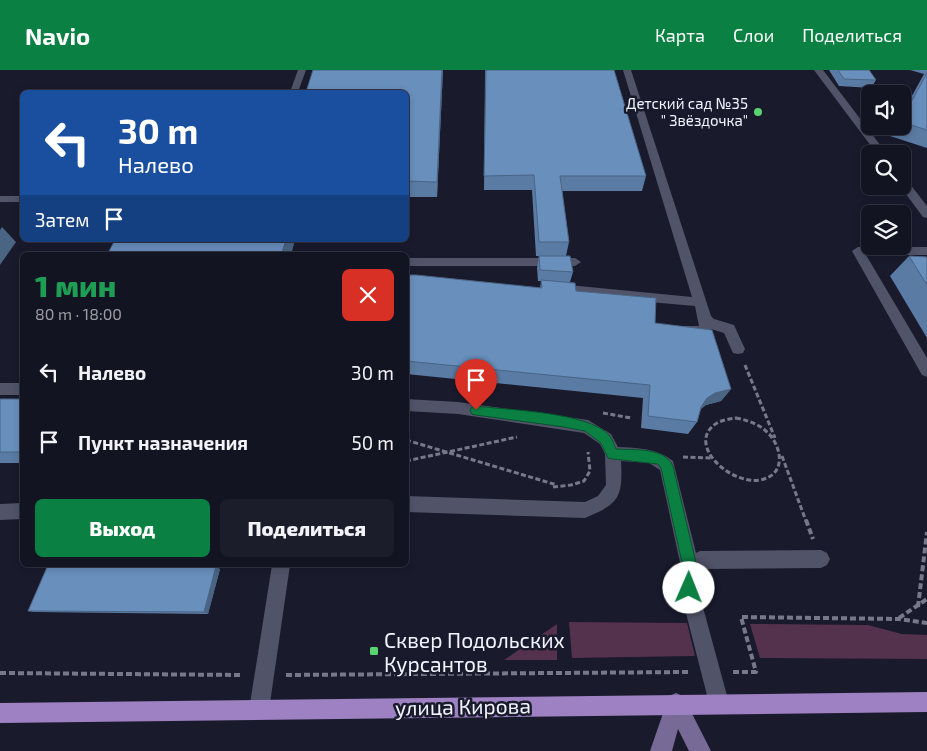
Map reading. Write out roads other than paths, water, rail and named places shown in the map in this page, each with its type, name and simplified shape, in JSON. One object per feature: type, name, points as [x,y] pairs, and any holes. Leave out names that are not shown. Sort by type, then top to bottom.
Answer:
[{"type":"main road","name":"улица Кирова","points":[[0,714],[719,703],[927,702]]},
{"type":"street","points":[[295,90],[302,70]]},
{"type":"street","points":[[627,70],[705,317],[706,324],[704,329],[698,332],[675,329]]},
{"type":"street","points":[[818,70],[875,145]]},
{"type":"street","points":[[911,193],[927,214]]},
{"type":"street","points":[[0,199],[20,199]]},
{"type":"street","points":[[927,251],[858,251],[927,371]]},
{"type":"street","points":[[409,262],[575,262]]},
{"type":"street","points":[[544,288],[700,302]]},
{"type":"street","points":[[705,317],[709,323],[729,329],[738,349]]},
{"type":"street","points":[[0,389],[20,389]]},
{"type":"street","points":[[409,405],[458,408],[588,427],[606,439],[613,454],[614,488],[604,502],[585,510],[409,504]]},
{"type":"street","points":[[613,454],[650,457],[661,460],[667,466],[690,567],[686,578],[719,703]]},
{"type":"street","points":[[0,512],[20,511]]},
{"type":"street","points":[[690,567],[700,560],[821,559]]},
{"type":"street","points":[[258,710],[281,567]]},
{"type":"street","points":[[661,751],[676,704]]},
{"type":"street","points":[[676,704],[700,751]]},
{"type":"place","name":"Детский сад №35 \" Звёздочка\"","points":[[758,112]]},
{"type":"place","name":"Сквер Подольских Курсантов","points":[[374,651]]}]
